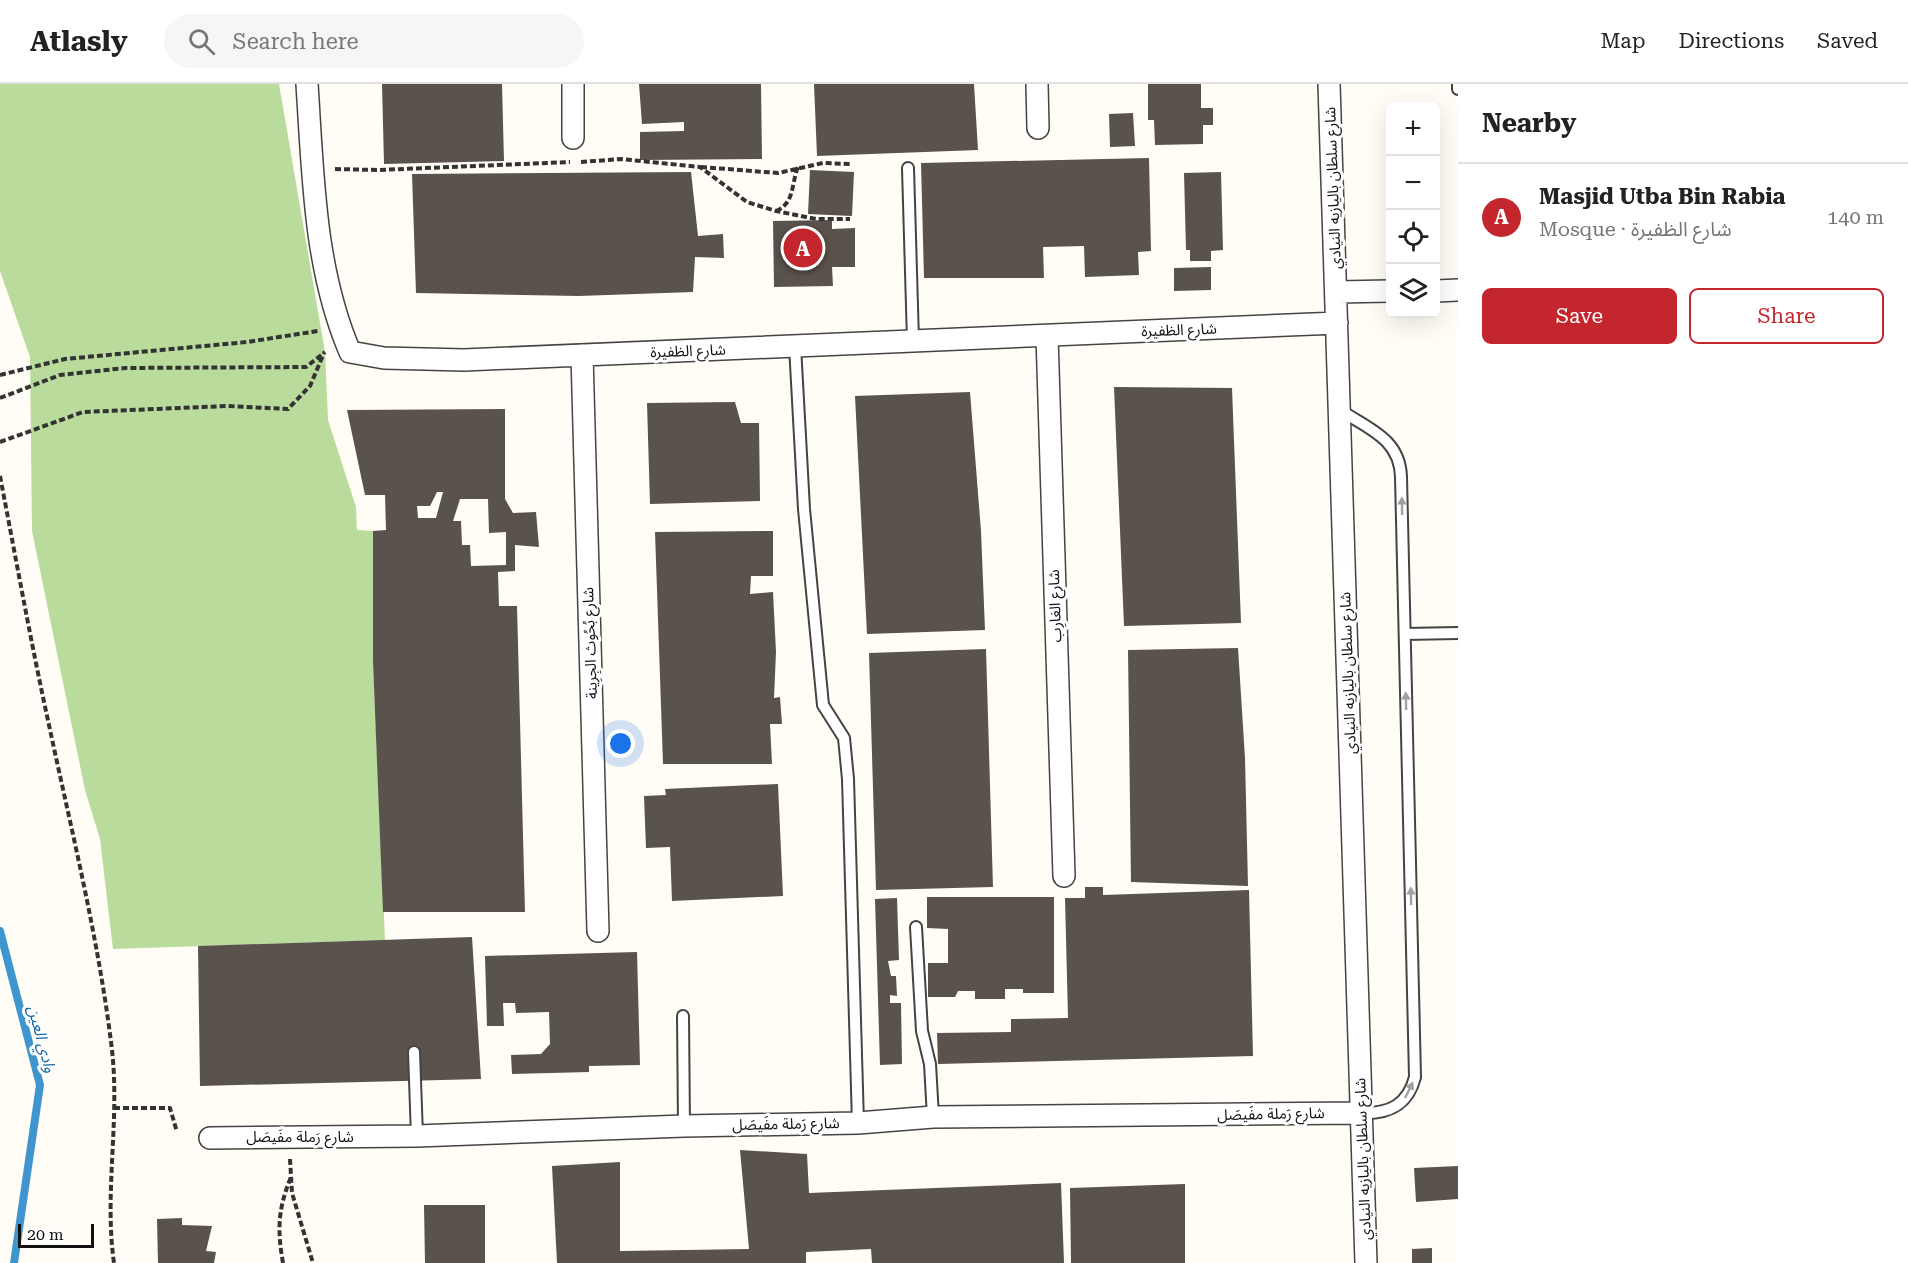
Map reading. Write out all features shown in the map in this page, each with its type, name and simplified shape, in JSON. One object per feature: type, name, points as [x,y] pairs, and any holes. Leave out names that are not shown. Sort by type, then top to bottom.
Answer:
[{"type":"street","points":[[307,84],[313,169],[325,278],[337,322]]},
{"type":"street","points":[[573,84],[573,138]]},
{"type":"street","points":[[1036,84],[1038,128]]},
{"type":"street","name":"شارع سلطان باليازيه النيادي","points":[[1329,84],[1366,1263]]},
{"type":"street","points":[[1440,291],[1458,290]]},
{"type":"street","points":[[1337,292],[1386,291]]},
{"type":"street","name":"شارع الظفيرة","points":[[337,322],[350,352],[384,358],[464,360],[1337,323]]},
{"type":"street","name":"شارع الغارِب","points":[[1047,336],[1064,876]]},
{"type":"street","name":"شارع بُحُوث الجِرِينة","points":[[582,355],[598,931]]},
{"type":"street","name":"شارع رَملة مفَيصَل","points":[[210,1138],[417,1136],[684,1126],[858,1123],[933,1117],[1361,1113]]},
{"type":"lane","points":[[1458,84],[1458,89]]},
{"type":"lane","points":[[908,168],[913,341]]},
{"type":"lane","points":[[795,346],[804,509],[823,705],[844,738],[848,779],[858,1123]]},
{"type":"lane","points":[[1340,410],[1388,441],[1399,458],[1405,634],[1415,1077],[1408,1096],[1401,1104],[1382,1113],[1361,1113]]},
{"type":"lane","points":[[1405,634],[1458,633]]},
{"type":"lane","points":[[916,927],[922,1031],[930,1064],[933,1117]]},
{"type":"lane","points":[[683,1016],[684,1126]]},
{"type":"lane","points":[[414,1052],[417,1136]]},
{"type":"path","points":[[313,169],[378,170],[621,159],[778,173],[799,166],[850,164]]},
{"type":"path","points":[[776,212],[785,207],[792,196],[799,166]]},
{"type":"path","points":[[700,167],[747,202],[776,212],[816,219],[850,219]]},
{"type":"path","points":[[0,398],[60,375],[124,368],[306,367],[333,346],[337,322]]},
{"type":"path","points":[[0,375],[65,359],[247,342],[321,331],[337,322]]},
{"type":"path","points":[[0,442],[83,412],[227,406],[288,409],[310,386],[325,352]]},
{"type":"path","points":[[0,476],[95,951],[112,1052],[114,1108],[110,1235],[114,1263]]},
{"type":"path","points":[[114,1108],[170,1108],[177,1132]]},
{"type":"path","points":[[288,1137],[292,1193],[313,1263]]},
{"type":"path","points":[[283,1263],[279,1239],[280,1206],[291,1176]]},
{"type":"green space","points":[[0,84],[279,84],[325,352],[328,420],[356,507],[357,530],[373,531],[373,662],[385,940],[113,949],[100,839],[85,790],[32,531],[30,357],[0,271]]},
{"type":"building","points":[[382,84],[502,84],[504,161],[384,164]]},
{"type":"building","points":[[639,84],[761,84],[762,159],[640,160],[640,132],[684,131],[684,122],[642,124]]},
{"type":"building","points":[[814,84],[974,84],[978,150],[817,156]]},
{"type":"building","points":[[1148,84],[1201,84],[1201,108],[1213,108],[1213,125],[1203,125],[1203,144],[1155,145],[1154,120],[1148,120]]},
{"type":"building","points":[[1133,113],[1135,146],[1110,147],[1109,114]]},
{"type":"building","points":[[1149,158],[1151,251],[1138,252],[1139,275],[1085,277],[1084,246],[1043,247],[1044,278],[924,278],[921,163]]},
{"type":"building","points":[[810,170],[854,172],[852,216],[808,214]]},
{"type":"building","points":[[691,172],[698,236],[723,234],[724,258],[695,257],[693,292],[579,296],[416,293],[412,174]]},
{"type":"building","points":[[1221,172],[1223,250],[1211,251],[1211,261],[1190,261],[1190,250],[1186,250],[1184,173]]},
{"type":"building","points":[[832,220],[832,229],[855,228],[855,267],[832,267],[833,286],[774,287],[773,221]]},
{"type":"building","points":[[1211,267],[1211,290],[1174,291],[1174,268]]},
{"type":"building","points":[[1114,387],[1232,388],[1241,623],[1124,626]]},
{"type":"building","points":[[970,392],[981,531],[985,630],[867,634],[855,396]]},
{"type":"building","points":[[735,402],[741,423],[759,423],[760,501],[650,504],[647,403]]},
{"type":"building","points":[[505,409],[505,499],[513,513],[536,512],[539,547],[515,545],[515,571],[498,572],[499,606],[517,606],[525,912],[383,912],[373,662],[373,531],[386,530],[385,495],[365,495],[347,410]],"holes":[[[437,492],[443,492],[436,518],[418,518],[417,506],[430,506]],[[460,499],[488,499],[489,533],[506,532],[506,565],[471,566],[470,545],[462,545],[461,521],[453,521]]]},
{"type":"building","points":[[773,531],[773,576],[751,576],[750,594],[773,592],[776,652],[774,698],[780,697],[782,724],[770,724],[772,764],[663,764],[655,532]]},
{"type":"building","points":[[1238,648],[1245,758],[1248,886],[1131,882],[1128,650]]},
{"type":"building","points":[[986,649],[993,887],[876,890],[869,653]]},
{"type":"building","points":[[778,784],[783,896],[672,901],[670,847],[646,848],[644,796],[666,795],[665,789]]},
{"type":"building","points":[[1085,887],[1103,887],[1103,895],[1249,890],[1253,1056],[938,1064],[937,1033],[1011,1032],[1011,1019],[1068,1018],[1065,898],[1085,898]]},
{"type":"building","points":[[927,897],[1054,897],[1054,993],[1023,993],[1023,989],[1005,989],[1005,999],[975,999],[975,991],[958,991],[955,997],[928,997],[928,963],[948,963],[948,929],[927,928]]},
{"type":"building","points":[[897,898],[899,960],[888,961],[891,976],[896,976],[897,996],[890,995],[890,1003],[901,1003],[902,1064],[880,1065],[875,899]]},
{"type":"building","points":[[472,937],[481,1079],[200,1086],[198,946]]},
{"type":"building","points":[[637,952],[640,1065],[589,1066],[589,1072],[512,1074],[511,1055],[541,1054],[550,1044],[549,1012],[516,1013],[515,1003],[503,1003],[504,1026],[487,1026],[485,956]]},
{"type":"building","points":[[740,1150],[807,1154],[809,1193],[1061,1183],[1064,1263],[872,1263],[871,1249],[806,1252],[806,1263],[557,1263],[552,1166],[620,1162],[620,1251],[749,1249]]},
{"type":"building","points":[[1458,1166],[1458,1199],[1416,1202],[1414,1168]]},
{"type":"building","points":[[1185,1184],[1185,1263],[1071,1263],[1070,1188]]},
{"type":"building","points":[[424,1205],[485,1205],[485,1263],[425,1263]]},
{"type":"building","points":[[182,1218],[182,1225],[212,1226],[206,1251],[216,1252],[214,1263],[158,1263],[157,1219]]},
{"type":"building","points":[[1432,1248],[1432,1263],[1412,1263],[1412,1249]]},
{"type":"waterway","name":"وادي العين","points":[[0,931],[40,1085],[14,1263]]},
{"type":"place","name":"Masjid Utba Bin Rabia","points":[[803,248]]}]
